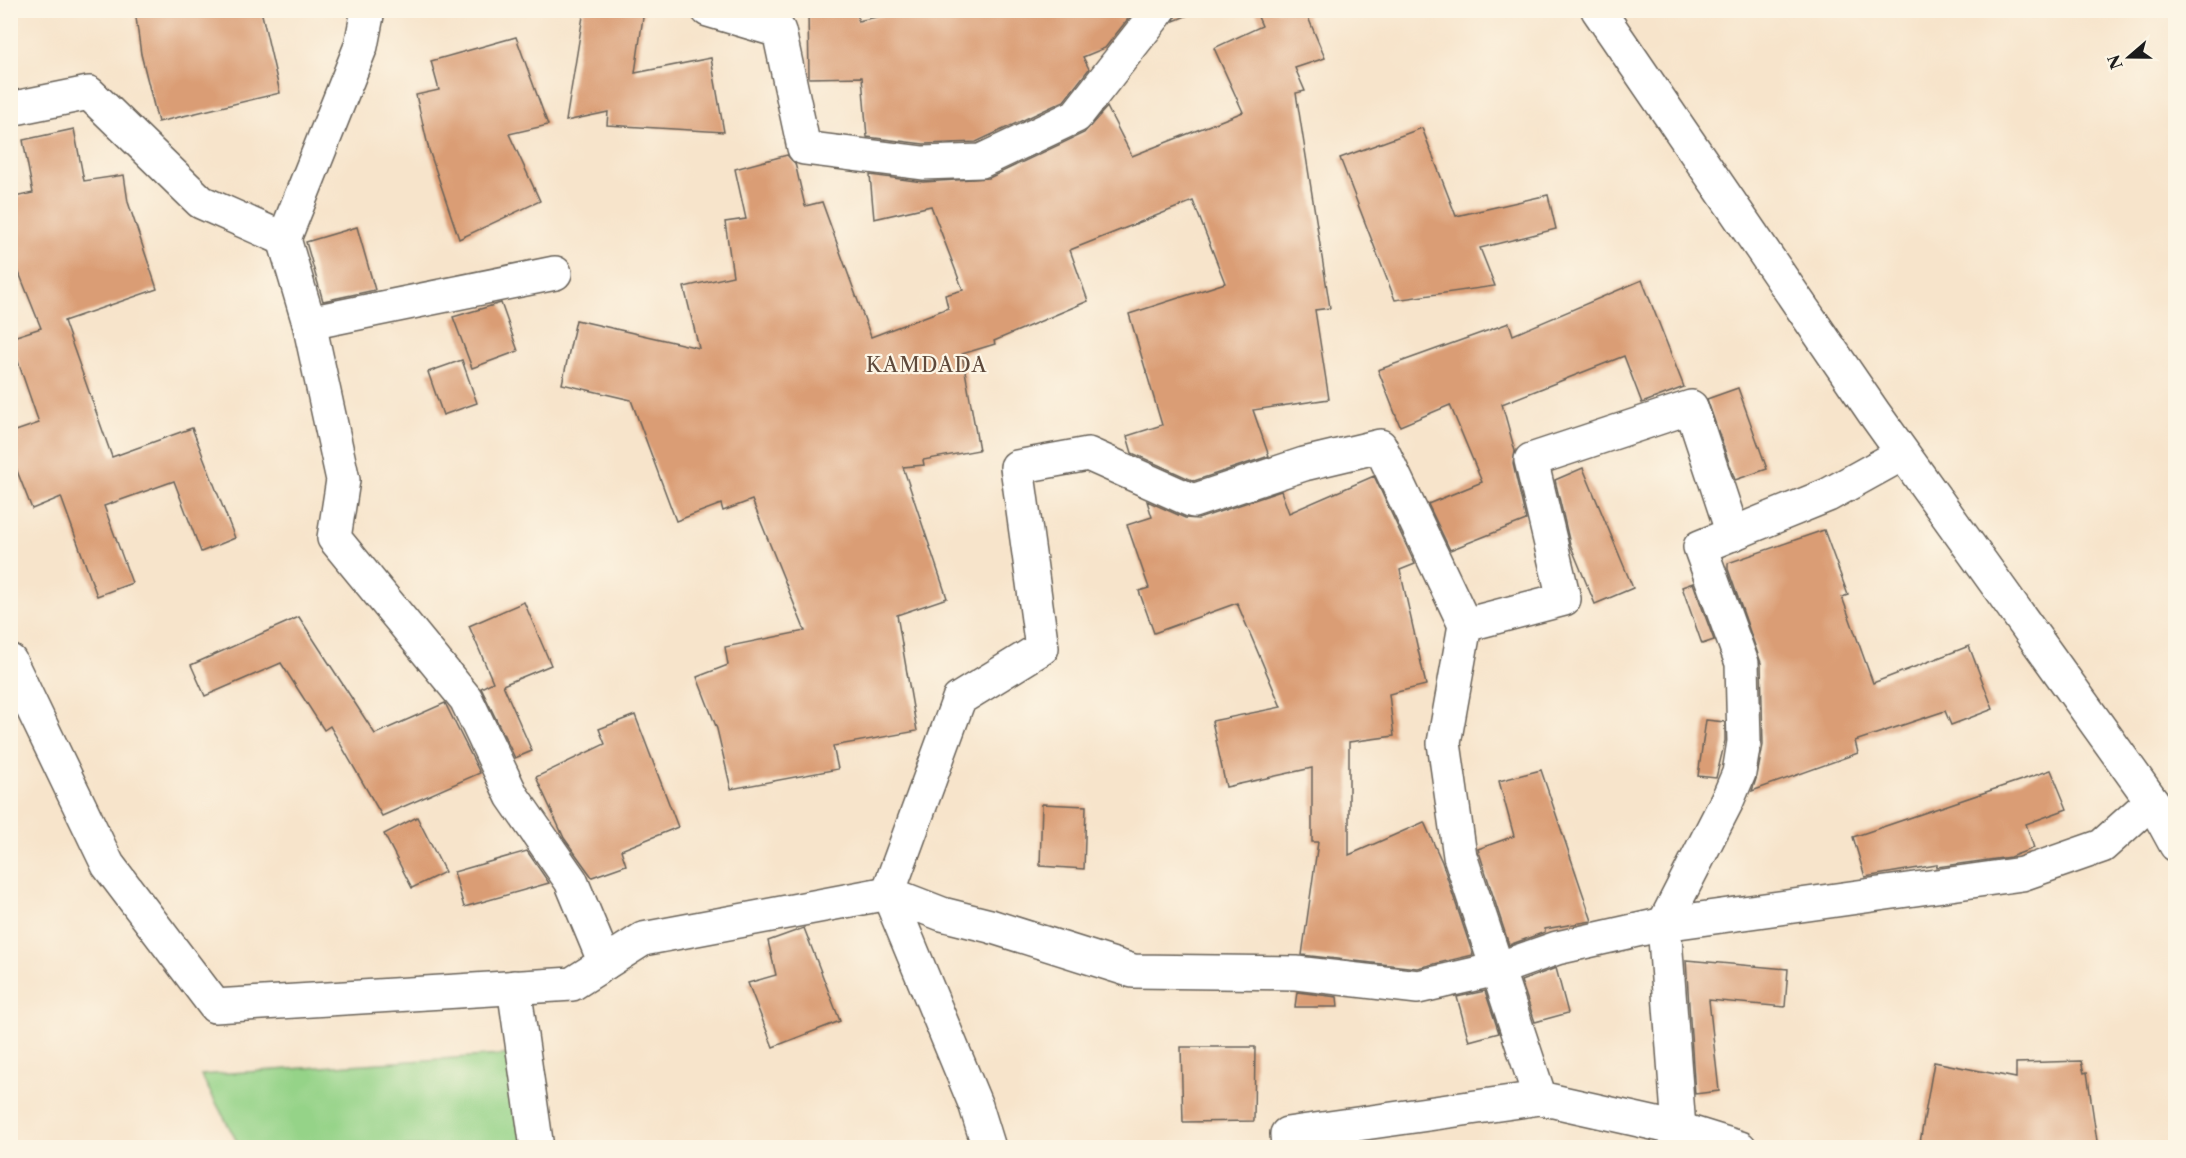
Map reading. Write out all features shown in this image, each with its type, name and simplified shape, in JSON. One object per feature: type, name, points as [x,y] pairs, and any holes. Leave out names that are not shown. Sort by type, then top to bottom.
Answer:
[{"type":"street","points":[[368,10],[361,46],[284,239],[309,323],[343,480],[334,538],[466,699],[512,796],[571,881],[605,963]]},
{"type":"street","points":[[708,10],[779,31],[804,148],[923,163],[981,161],[1076,116],[1159,10]]},
{"type":"street","points":[[1598,10],[1902,453],[2152,801],[2175,845]]},
{"type":"street","points":[[10,109],[89,93],[201,202],[284,239]]},
{"type":"street","points":[[309,323],[555,273]]},
{"type":"street","points":[[1465,625],[1564,599],[1531,460],[1691,407],[1733,534]]},
{"type":"street","points":[[989,1148],[976,1106],[888,893],[959,699],[1042,648],[1017,467],[1088,454],[1193,501],[1304,464],[1380,447],[1465,625],[1444,743],[1460,856],[1540,1098]]},
{"type":"street","points":[[1679,1129],[1664,924],[1739,773],[1744,742],[1742,663],[1700,547],[1828,495],[1902,453]]},
{"type":"street","points":[[10,661],[108,865],[215,1006],[572,984],[643,939],[888,893],[942,914],[990,926],[1133,971],[1296,973],[1418,987],[1497,969],[1557,948],[1664,924],[2022,874],[2102,846],[2152,801]]},
{"type":"street","points":[[514,987],[537,1148]]},
{"type":"street","points":[[1288,1148],[1287,1134],[1540,1098],[1679,1129],[1740,1148]]},
{"type":"green space","points":[[516,1054],[532,1147],[240,1147],[201,1075]]},
{"type":"building","points":[[135,10],[261,10],[280,93],[158,122],[141,54]]},
{"type":"building","points":[[584,10],[644,10],[635,73],[711,58],[724,132],[607,125],[608,112],[566,121]]},
{"type":"building","points":[[808,10],[858,10],[858,21],[908,10],[1135,10],[1105,48],[1083,57],[1089,69],[1064,101],[976,142],[924,144],[867,137],[862,77],[809,78]]},
{"type":"building","points":[[1177,10],[1194,10],[1195,12],[1174,21]]},
{"type":"building","points":[[1255,10],[1305,10],[1325,58],[1295,68],[1305,91],[1296,93],[1330,308],[1315,310],[1329,399],[1253,410],[1269,456],[1194,481],[1132,453],[1127,436],[1162,425],[1129,314],[1225,283],[1193,201],[1070,250],[1088,301],[994,341],[995,344],[962,354],[979,450],[923,460],[924,465],[903,467],[947,598],[897,615],[917,731],[833,746],[838,769],[731,789],[717,729],[697,677],[728,665],[725,647],[805,631],[752,500],[723,511],[721,504],[676,521],[631,400],[562,384],[576,320],[699,348],[684,287],[733,276],[725,222],[746,219],[735,169],[787,155],[795,163],[805,206],[822,202],[871,337],[948,308],[945,295],[963,290],[931,206],[874,219],[870,175],[923,182],[989,178],[1084,133],[1107,107],[1132,156],[1243,112],[1214,48],[1262,26]]},
{"type":"building","points":[[516,37],[548,125],[509,134],[540,201],[459,239],[429,150],[416,95],[439,90],[431,61]]},
{"type":"building","points":[[1422,128],[1456,216],[1548,195],[1556,229],[1480,248],[1495,286],[1395,300],[1340,158]]},
{"type":"building","points":[[74,129],[84,181],[124,175],[128,202],[157,289],[64,321],[112,457],[192,428],[235,538],[201,552],[174,481],[104,506],[132,583],[97,596],[61,497],[32,509],[10,453],[10,433],[39,423],[10,338],[41,328],[10,250],[10,198],[33,193],[23,140]]},
{"type":"building","points":[[357,227],[375,290],[323,301],[306,242]]},
{"type":"building","points":[[1642,280],[1684,387],[1642,403],[1624,356],[1502,404],[1515,451],[1513,464],[1526,520],[1450,550],[1428,504],[1482,482],[1450,405],[1400,426],[1378,370],[1509,323],[1513,335]]},
{"type":"building","points":[[501,303],[518,351],[472,368],[453,317]]},
{"type":"building","points":[[462,360],[477,403],[443,415],[428,372]]},
{"type":"building","points":[[1738,388],[1767,469],[1735,480],[1707,399]]},
{"type":"building","points":[[1583,468],[1633,588],[1595,604],[1570,544],[1555,480]]},
{"type":"building","points":[[1374,476],[1415,564],[1400,570],[1426,685],[1389,694],[1394,736],[1349,742],[1349,855],[1424,822],[1442,862],[1473,955],[1417,968],[1302,955],[1318,842],[1312,842],[1312,768],[1226,787],[1212,721],[1281,707],[1237,603],[1154,633],[1139,591],[1149,588],[1127,525],[1152,517],[1147,501],[1185,518],[1198,519],[1281,491],[1289,513]]},
{"type":"building","points":[[1824,530],[1848,595],[1842,597],[1873,683],[1969,646],[1993,709],[1951,725],[1945,711],[1855,741],[1858,753],[1752,791],[1763,745],[1761,663],[1728,569],[1728,563]]},
{"type":"building","points":[[1693,583],[1714,640],[1702,644],[1682,587]]},
{"type":"building","points":[[524,602],[551,665],[503,685],[532,751],[515,758],[481,688],[493,682],[469,626]]},
{"type":"building","points":[[299,617],[375,734],[445,703],[480,773],[382,816],[330,726],[324,730],[281,663],[205,696],[191,665]]},
{"type":"building","points":[[635,715],[678,827],[621,850],[626,865],[592,877],[564,838],[536,777],[605,744],[599,729]]},
{"type":"building","points":[[1706,720],[1725,722],[1725,741],[1716,778],[1698,776]]},
{"type":"building","points":[[1541,770],[1592,921],[1545,929],[1545,932],[1509,945],[1478,849],[1514,836],[1499,781]]},
{"type":"building","points":[[2051,770],[2067,809],[2026,824],[2034,848],[2010,857],[1937,867],[1937,865],[1865,877],[1853,837]]},
{"type":"building","points":[[1042,804],[1086,806],[1084,869],[1040,866]]},
{"type":"building","points":[[417,817],[445,872],[412,888],[384,834]]},
{"type":"building","points":[[527,851],[549,883],[464,907],[454,872]]},
{"type":"building","points":[[804,928],[840,1021],[773,1047],[748,983],[776,975],[768,941]]},
{"type":"building","points":[[1686,960],[1788,969],[1785,1007],[1709,1000],[1719,1091],[1695,1094]]},
{"type":"building","points":[[1556,968],[1568,1013],[1535,1022],[1521,981]]},
{"type":"building","points":[[1485,991],[1499,1033],[1469,1041],[1457,997]]},
{"type":"building","points":[[1297,992],[1337,997],[1338,1007],[1295,1007]]},
{"type":"building","points":[[1181,1047],[1255,1047],[1254,1121],[1183,1122]]},
{"type":"building","points":[[2081,1061],[2084,1073],[2087,1072],[2098,1148],[1919,1148],[1934,1062],[2016,1078],[2016,1063]]},
{"type":"district","name":"KAMDADA","points":[[927,365]]}]
